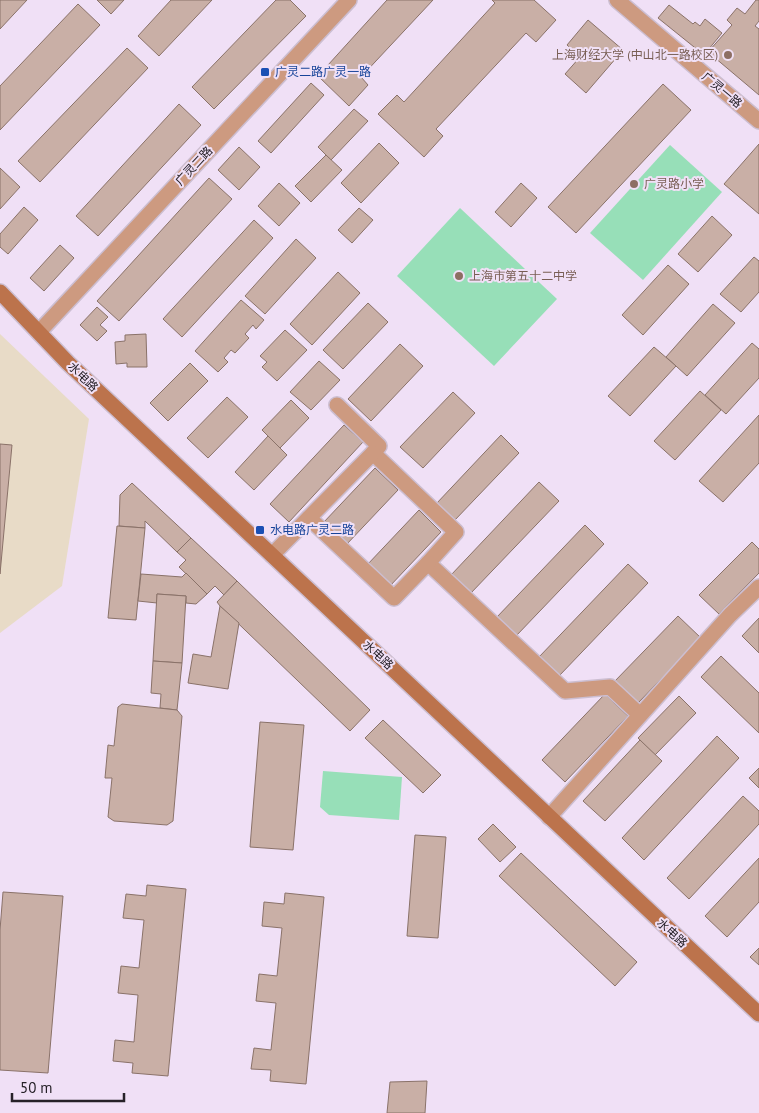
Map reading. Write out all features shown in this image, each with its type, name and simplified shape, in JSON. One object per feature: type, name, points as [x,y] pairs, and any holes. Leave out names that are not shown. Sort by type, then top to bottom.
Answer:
[{"type":"main road","name":"水电路","points":[[0,292],[68,363],[759,1014]]},
{"type":"street","name":"广灵二路","points":[[39,332],[349,0]]},
{"type":"street","name":"广灵一路","points":[[617,0],[759,121]]},
{"type":"street","points":[[272,556],[379,446],[337,405]]},
{"type":"street","points":[[309,518],[394,598],[456,532],[373,453]]},
{"type":"street","points":[[428,563],[564,691],[610,687],[640,715]]},
{"type":"street","points":[[549,817],[730,615],[759,586]]},
{"type":"shaded area","points":[[0,334],[89,419],[62,586],[0,633]]},
{"type":"green space","points":[[670,145],[722,192],[643,280],[590,233]]},
{"type":"green space","points":[[460,208],[557,299],[494,366],[397,276]]},
{"type":"green space","points":[[323,771],[402,777],[399,820],[329,815],[320,807]]},
{"type":"building","points":[[0,0],[27,0],[0,29]]},
{"type":"building","points":[[97,0],[124,0],[111,14]]},
{"type":"building","points":[[171,0],[212,0],[159,56],[138,36]]},
{"type":"building","points":[[276,0],[290,0],[306,16],[214,109],[192,87]]},
{"type":"building","points":[[387,0],[433,0],[361,77],[368,85],[349,106],[318,76]]},
{"type":"building","points":[[492,0],[534,0],[556,20],[536,42],[526,33],[436,129],[443,136],[424,157],[378,114],[397,95],[404,102],[495,3]]},
{"type":"building","points":[[756,0],[759,0],[759,21],[755,26],[759,29],[759,95],[708,52],[732,25],[727,20],[737,8],[745,14]]},
{"type":"building","points":[[78,4],[100,25],[0,130],[0,86]]},
{"type":"building","points":[[669,5],[693,24],[695,22],[700,26],[705,19],[722,33],[704,55],[658,18]]},
{"type":"building","points":[[588,20],[623,50],[586,93],[565,74],[580,57],[567,45]]},
{"type":"building","points":[[127,48],[148,68],[40,182],[18,161]]},
{"type":"building","points":[[311,83],[324,95],[271,153],[258,141]]},
{"type":"building","points":[[663,84],[691,110],[576,233],[548,207]]},
{"type":"building","points":[[179,104],[201,125],[98,236],[76,216]]},
{"type":"building","points":[[354,109],[368,121],[331,160],[318,147]]},
{"type":"building","points":[[379,143],[399,163],[361,203],[341,183]]},
{"type":"building","points":[[759,144],[759,214],[724,184]]},
{"type":"building","points":[[239,147],[260,167],[239,190],[218,170]]},
{"type":"building","points":[[326,155],[342,170],[311,202],[295,186]]},
{"type":"building","points":[[0,168],[20,187],[0,209]]},
{"type":"building","points":[[209,178],[232,199],[119,321],[97,301]]},
{"type":"building","points":[[279,183],[300,203],[279,226],[258,206]]},
{"type":"building","points":[[521,183],[537,198],[511,227],[495,212]]},
{"type":"building","points":[[24,207],[38,220],[8,254],[0,247],[0,234]]},
{"type":"building","points":[[359,208],[373,220],[352,243],[338,230]]},
{"type":"building","points":[[712,216],[732,235],[698,272],[678,254]]},
{"type":"building","points":[[254,220],[273,238],[182,337],[163,319]]},
{"type":"building","points":[[296,239],[316,258],[265,314],[245,296]]},
{"type":"building","points":[[60,245],[74,258],[44,291],[30,278]]},
{"type":"building","points":[[754,257],[759,261],[759,292],[741,312],[720,294]]},
{"type":"building","points":[[668,265],[689,284],[643,335],[622,315]]},
{"type":"building","points":[[338,272],[360,293],[312,345],[290,324]]},
{"type":"building","points":[[241,300],[264,320],[256,329],[253,325],[245,334],[249,338],[235,353],[231,350],[224,358],[228,362],[218,372],[195,351]]},
{"type":"building","points":[[368,303],[388,322],[343,369],[323,350]]},
{"type":"building","points":[[713,304],[735,323],[687,376],[666,357]]},
{"type":"building","points":[[97,307],[108,317],[100,325],[107,331],[97,341],[80,325]]},
{"type":"building","points":[[285,330],[307,350],[277,381],[262,367],[267,362],[260,356]]},
{"type":"building","points":[[146,334],[147,367],[127,367],[127,363],[116,364],[115,342],[125,341],[125,335]]},
{"type":"building","points":[[752,343],[759,349],[759,378],[726,414],[705,395]]},
{"type":"building","points":[[400,344],[423,366],[371,421],[348,399]]},
{"type":"building","points":[[654,347],[676,366],[630,416],[608,396]]},
{"type":"building","points":[[319,361],[340,380],[311,410],[290,392]]},
{"type":"building","points":[[190,363],[208,381],[168,421],[150,403]]},
{"type":"building","points":[[700,391],[721,410],[675,460],[654,441]]},
{"type":"building","points":[[453,392],[475,413],[423,468],[400,447]]},
{"type":"building","points":[[227,397],[248,417],[208,458],[187,438]]},
{"type":"building","points":[[291,400],[309,418],[280,448],[262,430]]},
{"type":"building","points":[[759,415],[759,463],[723,502],[699,481]]},
{"type":"building","points":[[344,425],[363,442],[289,522],[270,504]]},
{"type":"building","points":[[501,435],[519,453],[454,521],[436,504]]},
{"type":"building","points":[[268,436],[287,455],[254,490],[235,472]]},
{"type":"building","points":[[0,444],[12,445],[0,574]]},
{"type":"building","points":[[375,468],[398,490],[346,545],[323,523]]},
{"type":"building","points":[[539,482],[559,501],[470,594],[451,575]]},
{"type":"building","points":[[132,483],[191,538],[177,552],[145,521],[145,528],[119,526],[120,495]]},
{"type":"building","points":[[419,510],[441,532],[389,587],[367,565]]},
{"type":"building","points":[[585,525],[604,544],[516,636],[496,618]]},
{"type":"building","points":[[117,526],[145,528],[136,620],[108,618]]},
{"type":"building","points":[[191,538],[237,581],[224,595],[215,586],[207,594],[179,567],[186,560],[177,552]]},
{"type":"building","points":[[752,542],[759,549],[759,573],[719,614],[699,595]]},
{"type":"building","points":[[628,564],[648,583],[559,676],[539,657]]},
{"type":"building","points":[[186,573],[207,594],[196,604],[186,603],[186,596],[157,594],[157,603],[138,601],[141,574],[182,577]]},
{"type":"building","points":[[237,581],[370,710],[350,731],[220,606],[217,602]]},
{"type":"building","points":[[157,594],[186,596],[182,663],[153,661]]},
{"type":"building","points":[[220,606],[239,623],[228,689],[188,683],[193,654],[211,657]]},
{"type":"building","points":[[678,616],[701,638],[637,704],[614,682]]},
{"type":"building","points":[[759,618],[759,653],[742,636]]},
{"type":"building","points":[[721,656],[759,693],[759,733],[701,677]]},
{"type":"building","points":[[153,661],[182,663],[177,710],[160,708],[161,694],[151,693]]},
{"type":"building","points":[[605,694],[628,716],[565,782],[542,760]]},
{"type":"building","points":[[679,696],[696,713],[655,755],[638,738]]},
{"type":"building","points":[[122,704],[177,710],[182,716],[173,821],[167,825],[114,821],[108,817],[112,778],[105,778],[108,745],[114,746],[118,707]]},
{"type":"building","points":[[383,720],[441,775],[423,793],[365,738]]},
{"type":"building","points":[[260,722],[304,725],[293,850],[250,847]]},
{"type":"building","points":[[717,736],[739,758],[644,860],[622,838]]},
{"type":"building","points":[[640,740],[662,761],[605,821],[583,801]]},
{"type":"building","points":[[759,768],[759,788],[749,778]]},
{"type":"building","points":[[743,796],[759,811],[759,824],[689,899],[667,878]]},
{"type":"building","points":[[493,824],[516,847],[500,862],[478,839]]},
{"type":"building","points":[[415,835],[446,837],[438,938],[407,936]]},
{"type":"building","points":[[521,853],[637,962],[615,986],[499,876]]},
{"type":"building","points":[[759,858],[759,902],[727,937],[705,916]]},
{"type":"building","points":[[147,885],[186,889],[168,1076],[132,1073],[133,1063],[113,1061],[115,1040],[134,1042],[138,995],[118,993],[121,966],[139,968],[144,920],[123,918],[126,894],[146,896]]},
{"type":"building","points":[[3,892],[63,896],[48,1073],[0,1070],[0,930]]},
{"type":"building","points":[[285,893],[324,897],[306,1084],[270,1081],[271,1070],[251,1069],[254,1048],[271,1050],[276,1003],[256,1001],[259,974],[277,976],[282,928],[262,926],[264,902],[284,904]]},
{"type":"building","points":[[759,948],[759,965],[750,957]]},
{"type":"building","points":[[427,1081],[425,1113],[387,1113],[390,1082]]},
{"type":"place","name":"上海财经大学 (中山北一路校区)","points":[[728,55]]},
{"type":"place","name":"广灵二路广灵一路","points":[[265,72]]},
{"type":"place","name":"广灵路小学","points":[[634,184]]},
{"type":"place","name":"上海市第五十二中学","points":[[459,276]]},
{"type":"place","name":"水电路广灵二路","points":[[260,530]]}]
